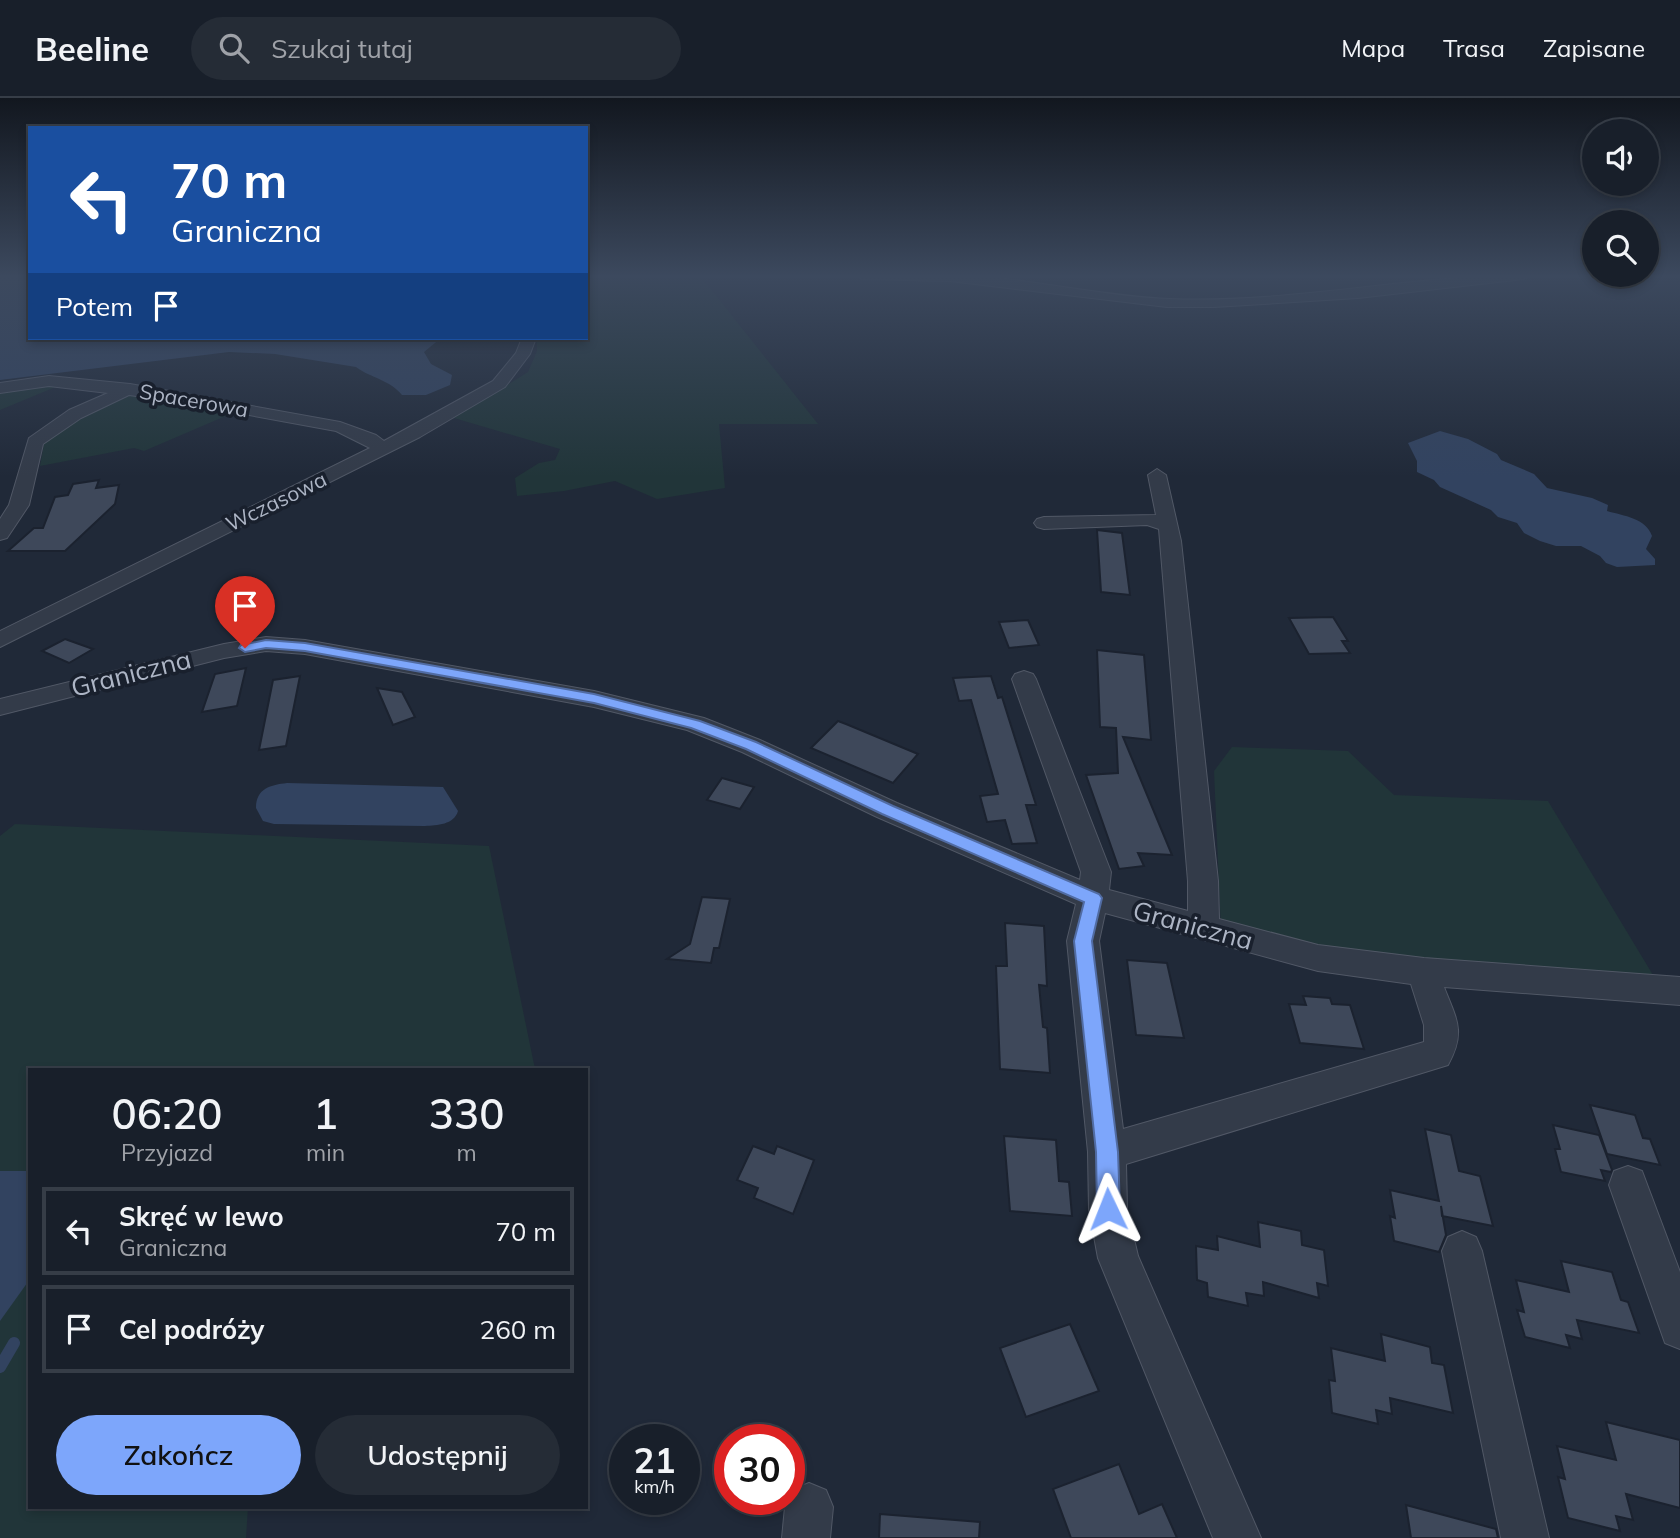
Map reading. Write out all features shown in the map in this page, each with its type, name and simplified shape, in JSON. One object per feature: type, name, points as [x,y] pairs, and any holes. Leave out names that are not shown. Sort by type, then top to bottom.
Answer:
[{"type":"street","name":"Wczasowa","points":[[0,640],[382,449],[499,384],[523,354],[527,342]]},
{"type":"street","name":"Spacerowa","points":[[0,388],[49,381],[130,389],[340,427],[370,439],[382,449]]},
{"type":"street","points":[[0,534],[19,505],[34,442],[75,414],[130,389]]},
{"type":"street","points":[[1157,475],[1168,526],[1203,881],[1204,929]]},
{"type":"street","points":[[1044,523],[1149,519],[1168,526]]},
{"type":"street","name":"Graniczna","points":[[0,707],[224,651],[266,644],[305,647],[594,699],[695,724],[751,746],[911,821],[1093,898],[1318,958],[1424,972],[1680,991]]},
{"type":"street","points":[[1024,679],[1096,872],[1083,941],[1107,1152],[1108,1209],[1118,1258],[1237,1538]]},
{"type":"street","points":[[1107,1152],[1436,1054],[1443,1046],[1443,1032],[1426,988],[1424,972]]},
{"type":"street","points":[[1628,1185],[1680,1328]]},
{"type":"street","points":[[1462,1251],[1525,1538]]},
{"type":"green space","points":[[537,342],[753,342],[818,424],[719,424],[725,488],[657,499],[615,481],[564,491],[517,496],[515,478],[539,463],[555,460],[560,449],[454,418],[528,372],[537,351]]},
{"type":"green space","points":[[58,386],[0,410],[0,390]]},
{"type":"green space","points":[[131,395],[235,412],[144,451],[134,448],[40,466],[44,444],[62,428]]},
{"type":"green space","points":[[1232,747],[1348,751],[1394,795],[1548,801],[1656,980],[1414,965],[1221,930],[1214,771]]},
{"type":"green space","points":[[15,824],[489,846],[535,1068],[28,1068],[28,1509],[248,1509],[246,1538],[0,1538],[0,836]]},
{"type":"water","points":[[0,342],[436,342],[424,352],[431,364],[452,375],[450,385],[426,395],[402,395],[392,386],[356,367],[275,354],[229,352],[0,380]]},
{"type":"water","points":[[1440,431],[1468,439],[1497,454],[1501,460],[1534,474],[1547,488],[1592,498],[1608,505],[1607,511],[1640,521],[1652,536],[1646,549],[1655,559],[1655,565],[1617,567],[1581,546],[1556,546],[1540,541],[1524,533],[1517,523],[1498,517],[1491,510],[1440,487],[1434,480],[1417,472],[1417,461],[1408,443]]},
{"type":"water","points":[[287,783],[443,787],[458,811],[449,822],[425,826],[274,824],[263,821],[256,808],[259,796],[270,787]]},
{"type":"water","points":[[0,1171],[28,1171],[28,1282],[0,1321]]},
{"type":"building","points":[[99,480],[96,488],[119,485],[115,504],[65,551],[8,551],[34,528],[43,528],[55,497],[68,495],[73,484]]},
{"type":"building","points":[[1097,530],[1122,533],[1130,595],[1101,592]]},
{"type":"building","points":[[1333,617],[1348,641],[1342,641],[1350,653],[1309,654],[1289,618]]},
{"type":"building","points":[[1028,620],[1039,645],[1009,648],[999,622]]},
{"type":"building","points":[[65,639],[93,649],[69,663],[42,651]]},
{"type":"building","points":[[1097,650],[1144,655],[1151,740],[1123,737],[1172,855],[1138,853],[1144,866],[1119,869],[1086,775],[1118,773],[1116,728],[1100,727]]},
{"type":"building","points":[[246,668],[237,706],[202,712],[215,674]]},
{"type":"building","points":[[300,676],[286,746],[259,750],[273,680]]},
{"type":"building","points":[[991,676],[998,698],[1002,697],[1036,805],[1026,805],[1037,843],[1012,844],[1005,820],[987,822],[980,796],[998,794],[971,700],[959,701],[953,678]]},
{"type":"building","points":[[377,688],[402,692],[415,717],[393,725]]},
{"type":"building","points":[[838,721],[918,754],[893,783],[811,748]]},
{"type":"building","points":[[722,778],[754,787],[740,809],[707,800]]},
{"type":"building","points":[[702,897],[730,899],[719,948],[714,948],[711,963],[667,959],[690,944]]},
{"type":"building","points":[[1005,923],[1044,926],[1047,986],[1039,985],[1043,1027],[1047,1028],[1050,1073],[1000,1069],[996,966],[1007,966]]},
{"type":"building","points":[[1127,960],[1167,963],[1184,1038],[1136,1035]]},
{"type":"building","points":[[1303,996],[1330,998],[1332,1004],[1350,1005],[1364,1049],[1300,1043],[1289,1004],[1306,1005]]},
{"type":"building","points":[[1590,1105],[1635,1115],[1643,1138],[1650,1139],[1660,1165],[1607,1154]]},
{"type":"building","points":[[1553,1125],[1599,1135],[1612,1170],[1601,1170],[1605,1181],[1561,1172],[1555,1149],[1560,1149]]},
{"type":"building","points":[[1425,1129],[1451,1135],[1459,1171],[1480,1176],[1493,1226],[1443,1216],[1446,1235],[1439,1252],[1394,1241],[1390,1216],[1395,1218],[1390,1190],[1439,1201]]},
{"type":"building","points":[[1004,1136],[1056,1140],[1059,1181],[1069,1182],[1072,1216],[1010,1211]]},
{"type":"building","points":[[753,1146],[774,1154],[777,1146],[814,1160],[793,1214],[754,1198],[758,1188],[737,1180]]},
{"type":"building","points":[[1258,1222],[1301,1231],[1302,1245],[1324,1250],[1328,1286],[1317,1283],[1319,1298],[1263,1282],[1264,1296],[1246,1293],[1248,1306],[1208,1297],[1207,1283],[1197,1280],[1196,1246],[1218,1250],[1217,1236],[1260,1247]]},
{"type":"building","points":[[1561,1261],[1612,1272],[1621,1300],[1628,1302],[1639,1333],[1577,1320],[1582,1339],[1566,1335],[1570,1348],[1525,1337],[1517,1310],[1524,1312],[1516,1280],[1569,1292]]},
{"type":"building","points":[[1070,1324],[1099,1391],[1026,1417],[1000,1348]]},
{"type":"building","points":[[1381,1334],[1430,1347],[1432,1363],[1444,1365],[1453,1413],[1390,1398],[1392,1414],[1376,1410],[1378,1424],[1332,1413],[1329,1380],[1335,1381],[1331,1348],[1385,1361]]},
{"type":"building","points":[[1606,1422],[1680,1440],[1680,1508],[1626,1494],[1633,1520],[1616,1516],[1620,1531],[1568,1518],[1558,1477],[1565,1479],[1557,1446],[1616,1460]]},
{"type":"building","points":[[1119,1464],[1139,1514],[1162,1504],[1177,1538],[1071,1538],[1053,1489]]},
{"type":"building","points":[[1406,1505],[1496,1529],[1498,1538],[1411,1538]]},
{"type":"building","points":[[880,1514],[980,1522],[979,1538],[879,1538]]},
{"type":"waterway","points":[[0,1367],[14,1343]]},
{"type":"route","points":[[245,648],[266,644],[305,647],[594,699],[695,724],[751,746],[887,810],[1093,898],[1083,941],[1107,1152],[1108,1209]]}]
